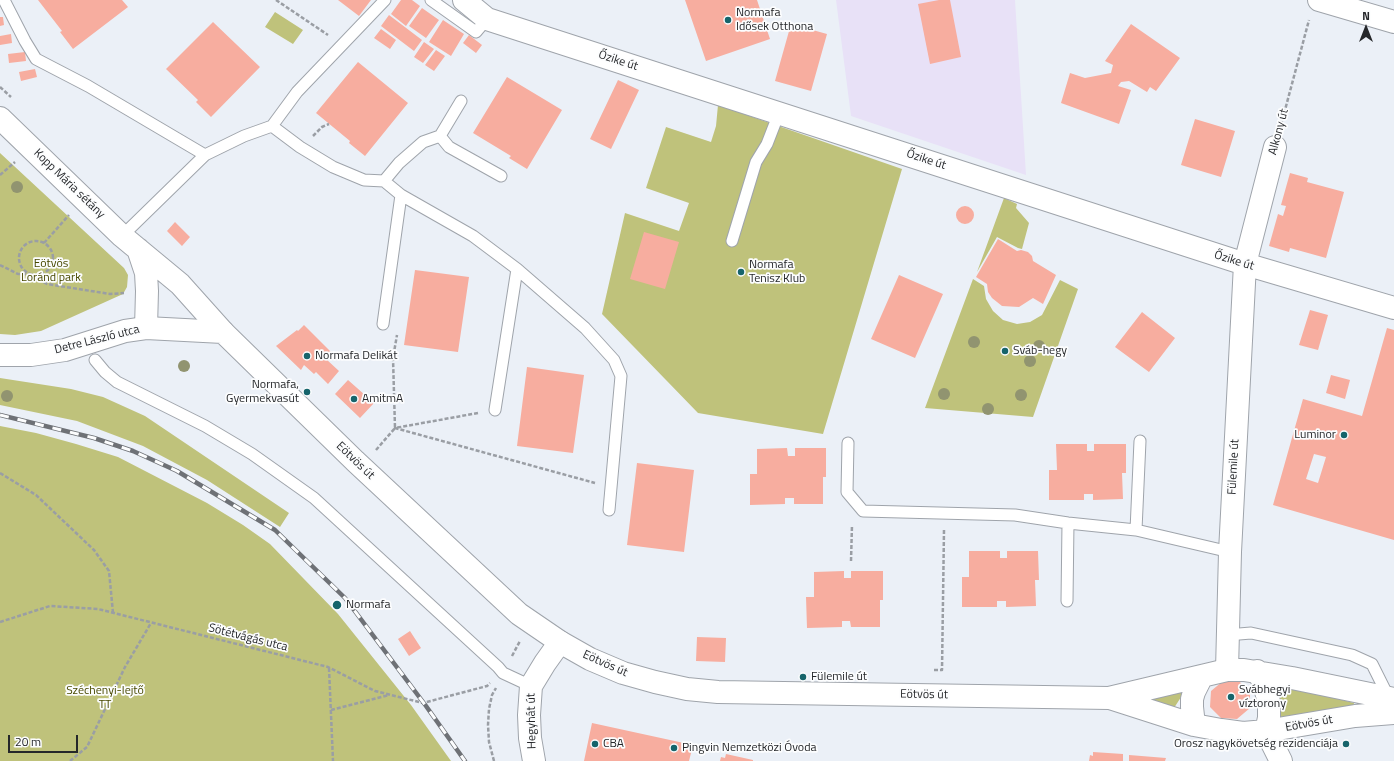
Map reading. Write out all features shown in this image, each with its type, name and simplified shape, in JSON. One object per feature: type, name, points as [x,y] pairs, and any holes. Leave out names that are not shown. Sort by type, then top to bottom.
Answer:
[{"type":"street","name":"Őzike út","points":[[464,0],[488,19],[1245,264],[1394,308]]},
{"type":"street","points":[[1315,7],[1394,22]]},
{"type":"street","name":"Kopp Mária sétány","points":[[0,118],[130,242]]},
{"type":"street","name":"Alkony út","points":[[1245,264],[1275,147]]},
{"type":"street","points":[[130,242],[146,273],[148,291],[146,328],[223,332]]},
{"type":"street","name":"Eötvös út","points":[[130,242],[180,284],[223,332],[355,461],[519,614],[560,642],[590,659],[623,673],[655,682],[703,691],[718,692],[1109,698],[1227,670],[1244,670],[1257,671],[1393,703]]},
{"type":"street","name":"Fülemile út","points":[[1227,670],[1230,552],[1245,264]]},
{"type":"street","name":"Detre László utca","points":[[0,355],[31,355],[65,350],[125,332],[146,328]]},
{"type":"street","name":"Hegyhát út","points":[[534,761],[530,738],[529,715],[531,686],[560,642]]},
{"type":"street","points":[[1257,671],[1263,681],[1269,702],[1269,718],[1266,731],[1281,761]]},
{"type":"street","points":[[1194,725],[1192,699],[1202,676]]},
{"type":"street","name":"Eötvös út","points":[[1109,698],[1194,725],[1243,733],[1266,731],[1355,716],[1393,703]]},
{"type":"lane","points":[[4,0],[36,59],[88,86],[205,155]]},
{"type":"lane","points":[[130,242],[205,155],[244,136],[272,126],[297,92],[384,0]]},
{"type":"lane","points":[[431,0],[476,32],[488,19]]},
{"type":"lane","points":[[384,181],[399,163],[422,142],[440,136],[461,101]]},
{"type":"lane","points":[[732,241],[756,162],[767,144],[779,114]]},
{"type":"lane","points":[[272,126],[300,147],[334,167],[364,180],[384,181],[400,195],[473,236],[517,269],[585,328],[614,360],[621,376],[609,510]]},
{"type":"lane","points":[[440,136],[450,147],[501,176]]},
{"type":"lane","points":[[383,324],[400,195]]},
{"type":"lane","points":[[495,410],[517,269]]},
{"type":"lane","points":[[95,360],[104,372],[117,382],[218,434],[252,454],[314,498],[503,673],[531,686]]},
{"type":"lane","points":[[1136,530],[1140,441]]},
{"type":"lane","points":[[848,443],[847,492],[863,511],[1015,515],[1068,523],[1136,530],[1230,552]]},
{"type":"lane","points":[[1067,601],[1068,523]]},
{"type":"lane","points":[[1227,635],[1251,633],[1352,655],[1372,664],[1393,703]]},
{"type":"path","points":[[276,0],[328,35]]},
{"type":"path","name":"Alkony út","points":[[1275,147],[1315,7]]},
{"type":"path","points":[[44,243],[84,198]]},
{"type":"path","points":[[0,265],[18,274],[29,274],[40,275],[50,268],[53,258],[49,247],[39,241],[34,241],[24,246],[21,250],[19,255],[21,266],[29,274],[47,284],[110,294],[148,291]]},
{"type":"path","points":[[395,428],[393,358],[397,334]]},
{"type":"path","points":[[374,452],[395,428],[495,410]]},
{"type":"path","points":[[395,428],[611,487]]},
{"type":"path","points":[[0,473],[36,495],[94,550],[109,571],[113,613]]},
{"type":"path","points":[[851,561],[852,525],[863,511]]},
{"type":"path","points":[[927,670],[942,670],[945,512]]},
{"type":"path","name":"Sötétvágás utca","points":[[0,622],[50,606],[98,609],[328,667],[375,691],[423,702],[487,686]]},
{"type":"path","points":[[70,761],[87,747],[125,667],[151,622]]},
{"type":"path","points":[[328,667],[333,761]]},
{"type":"path","points":[[494,761],[489,742],[489,709],[492,695],[503,673]]},
{"type":"path","points":[[331,710],[389,695]]},
{"type":"shaded area","points":[[836,0],[1015,0],[1026,175],[851,116]]},
{"type":"green space","points":[[275,12],[303,30],[293,44],[265,27]]},
{"type":"green space","name":"Normafa Tenisz Klub","points":[[718,105],[902,169],[823,434],[698,413],[602,314],[625,213],[679,231],[689,203],[646,188],[666,127],[711,142],[716,126]]},
{"type":"green space","name":"Eötvös Loránd park","points":[[0,153],[124,268],[128,275],[127,287],[123,294],[41,331],[15,335],[0,334]]},
{"type":"green space","points":[[1004,198],[1017,204],[1016,208],[1029,223],[1022,249],[997,237],[977,272]]},
{"type":"green space","points":[[973,279],[984,286],[986,299],[993,311],[1003,320],[1017,324],[1030,322],[1042,315],[1060,280],[1078,289],[1033,417],[925,408]]},
{"type":"green space","points":[[0,378],[71,389],[103,397],[145,416],[289,513],[280,527],[207,480],[143,446],[77,421],[0,405]]},
{"type":"green space","name":"Széchenyi-lejtő TT","points":[[0,426],[36,433],[118,457],[207,503],[270,544],[338,614],[411,705],[451,761],[0,761]]},
{"type":"green space","points":[[1275,682],[1354,703],[1353,708],[1283,719],[1278,713]]},
{"type":"green space","points":[[1185,691],[1174,708],[1152,700],[1155,697]]},
{"type":"building","points":[[38,0],[122,0],[128,7],[73,49],[60,32],[62,31]]},
{"type":"building","points":[[338,0],[371,0],[359,16]]},
{"type":"building","points":[[401,0],[412,0],[420,6],[406,26],[391,14]]},
{"type":"building","name":"Normafa Idősek Otthona","points":[[685,0],[757,0],[770,39],[706,61]]},
{"type":"building","points":[[939,0],[950,0],[961,57],[930,64],[918,4]]},
{"type":"building","points":[[422,8],[439,20],[426,38],[409,26]]},
{"type":"building","points":[[389,15],[422,40],[414,51],[381,26]]},
{"type":"building","points":[[0,17],[3,17],[4,25],[0,26]]},
{"type":"building","points":[[443,20],[464,34],[451,56],[429,42]]},
{"type":"building","points":[[213,22],[260,67],[211,117],[196,102],[198,100],[166,69]]},
{"type":"building","points":[[791,24],[827,34],[811,91],[775,81]]},
{"type":"building","points":[[1131,24],[1180,58],[1156,91],[1150,87],[1147,92],[1129,81],[1121,82],[1118,86],[1131,90],[1119,124],[1061,103],[1070,73],[1085,78],[1111,73],[1113,65],[1105,61]]},
{"type":"building","points":[[381,29],[396,40],[390,49],[374,38]]},
{"type":"building","points":[[11,34],[12,43],[0,45],[0,36]]},
{"type":"building","points":[[469,35],[482,45],[476,53],[463,43]]},
{"type":"building","points":[[424,42],[434,49],[423,63],[414,57]]},
{"type":"building","points":[[436,50],[445,56],[434,71],[425,65]]},
{"type":"building","points":[[25,52],[26,61],[9,63],[8,54]]},
{"type":"building","points":[[358,62],[408,103],[365,156],[349,143],[350,141],[316,113]]},
{"type":"building","points":[[35,69],[37,77],[21,81],[19,72]]},
{"type":"building","points":[[507,77],[562,110],[527,169],[509,158],[511,156],[473,133]]},
{"type":"building","points":[[618,80],[639,90],[611,149],[590,139]]},
{"type":"building","points":[[1195,119],[1235,131],[1221,177],[1181,165]]},
{"type":"building","points":[[1290,173],[1308,178],[1307,182],[1344,192],[1326,258],[1290,248],[1289,252],[1269,246],[1278,214],[1283,216],[1286,206],[1281,205]]},
{"type":"building","points":[[965,206],[971,209],[974,215],[971,221],[965,224],[959,221],[956,215],[959,209]]},
{"type":"building","points":[[175,222],[190,237],[182,246],[167,231]]},
{"type":"building","points":[[644,232],[679,242],[665,289],[630,279]]},
{"type":"building","points":[[998,239],[1017,251],[1021,250],[1028,252],[1032,256],[1033,261],[1056,275],[1043,304],[1033,298],[1019,307],[1002,306],[992,298],[988,292],[987,284],[976,277]]},
{"type":"building","points":[[415,270],[469,277],[458,352],[404,345]]},
{"type":"building","points":[[899,275],[943,294],[915,358],[871,339]]},
{"type":"building","points":[[1310,310],[1328,315],[1318,350],[1299,345]]},
{"type":"building","points":[[1142,312],[1175,338],[1149,372],[1115,347]]},
{"type":"building","name":"Normafa Delikát","points":[[304,325],[331,352],[326,359],[339,371],[328,384],[316,372],[314,374],[304,365],[301,370],[276,346]]},
{"type":"building","name":"Luminor","points":[[1387,328],[1394,330],[1394,540],[1273,505],[1303,399],[1362,416]],"holes":[[[1314,454],[1326,457],[1318,483],[1306,479]]]},
{"type":"building","points":[[527,367],[584,375],[573,453],[517,446]]},
{"type":"building","points":[[1331,375],[1350,380],[1345,399],[1326,393]]},
{"type":"building","name":"AmitmA","points":[[348,380],[374,403],[360,418],[335,394]]},
{"type":"building","points":[[1056,444],[1087,444],[1087,451],[1094,451],[1094,444],[1126,444],[1126,473],[1122,473],[1123,499],[1093,500],[1093,494],[1084,494],[1084,500],[1049,500],[1049,470],[1057,470]]},
{"type":"building","points":[[787,448],[788,456],[795,456],[795,448],[826,448],[826,477],[823,477],[823,504],[794,504],[794,498],[785,498],[785,504],[750,505],[750,474],[757,474],[757,449]]},
{"type":"building","points":[[637,463],[694,470],[684,552],[627,545]]},
{"type":"building","points":[[969,551],[1000,551],[1000,558],[1007,558],[1007,551],[1038,551],[1039,580],[1035,580],[1036,606],[1006,607],[1006,601],[997,601],[997,607],[962,607],[962,577],[969,577]]},
{"type":"building","points":[[844,571],[844,578],[851,578],[851,571],[883,571],[883,600],[880,600],[880,627],[851,627],[850,621],[842,621],[842,627],[807,628],[806,597],[814,597],[814,572]]},
{"type":"building","points":[[410,631],[421,648],[409,656],[398,639]]},
{"type":"building","points":[[697,637],[726,638],[725,662],[696,661]]},
{"type":"building","name":"Svábhegyi víztorony","points":[[1223,681],[1239,681],[1250,693],[1250,708],[1237,719],[1221,718],[1210,707],[1211,691]]},
{"type":"building","points":[[592,723],[693,745],[689,761],[584,761]]},
{"type":"building","points":[[1093,752],[1123,754],[1123,761],[1089,761],[1090,755],[1093,756]]},
{"type":"building","points":[[726,754],[753,761],[720,761],[721,757],[725,758]]},
{"type":"building","points":[[1129,755],[1166,758],[1165,761],[1129,761]]},
{"type":"railway","points":[[0,415],[94,438],[133,451],[177,471],[275,530],[345,598],[426,706],[465,761]]},
{"type":"place","name":"Normafa Idősek Otthona","points":[[728,20]]},
{"type":"place","name":"Normafa Tenisz Klub","points":[[741,272]]},
{"type":"place","name":"Sváb-hegy","points":[[1005,351]]},
{"type":"place","name":"Normafa Delikát","points":[[307,356]]},
{"type":"place","name":"Normafa, Gyermekvasút","points":[[307,392]]},
{"type":"place","name":"AmitmA","points":[[354,399]]},
{"type":"place","name":"Luminor","points":[[1344,435]]},
{"type":"place","name":"Normafa","points":[[337,605]]},
{"type":"place","name":"Fülemile út","points":[[803,677]]},
{"type":"place","name":"Svábhegyi víztorony","points":[[1231,697]]},
{"type":"place","name":"CBA","points":[[595,744]]},
{"type":"place","name":"Orosz nagykövetség rezidenciája","points":[[1346,744]]},
{"type":"place","name":"Pingvin Nemzetközi Óvoda","points":[[674,748]]}]
